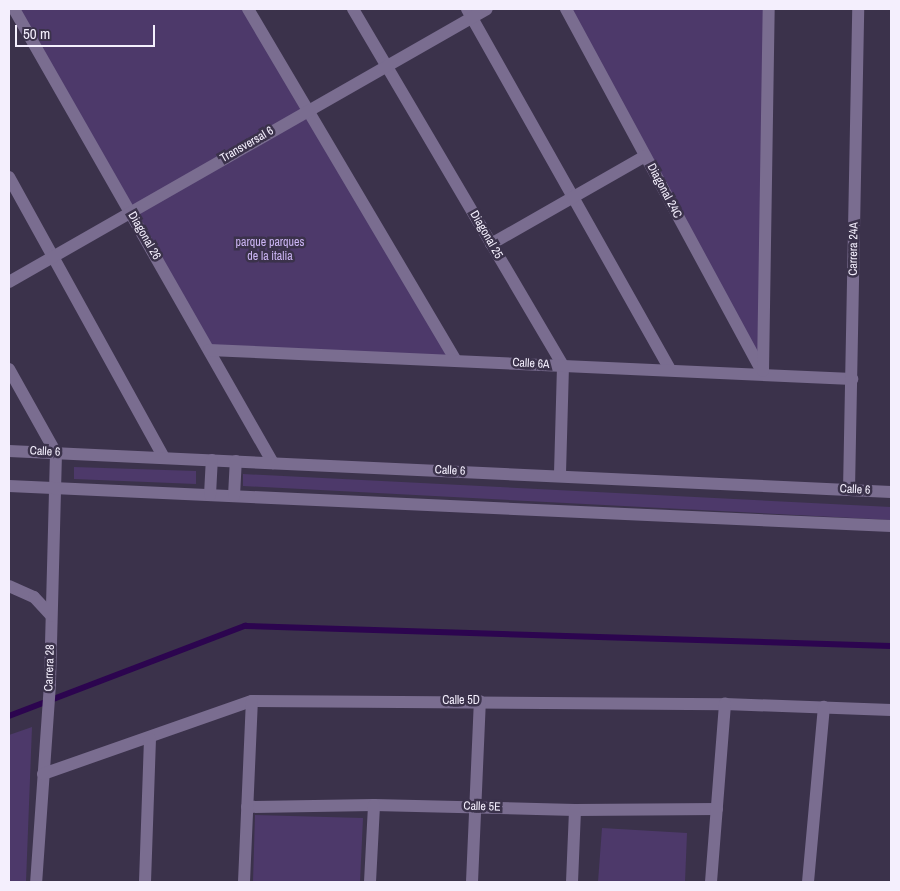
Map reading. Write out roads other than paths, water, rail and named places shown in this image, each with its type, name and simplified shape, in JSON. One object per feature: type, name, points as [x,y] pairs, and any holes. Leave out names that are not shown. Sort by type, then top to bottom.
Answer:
[{"type":"street","name":"Diagonal 26","points":[[14,9],[273,463]]},
{"type":"street","points":[[248,9],[306,111],[456,361]]},
{"type":"street","name":"Diagonal 25","points":[[353,9],[563,366]]},
{"type":"street","name":"Transversal 6","points":[[9,282],[386,65],[469,13],[486,9]]},
{"type":"street","name":"Diagonal 24C","points":[[566,9],[763,374]]},
{"type":"street","points":[[763,374],[768,9]]},
{"type":"street","name":"Carrera 24A","points":[[850,490],[858,9]]},
{"type":"street","points":[[469,13],[670,370]]},
{"type":"street","points":[[491,244],[645,156]]},
{"type":"street","points":[[9,177],[164,458]]},
{"type":"street","name":"Calle 6A","points":[[210,350],[852,378]]},
{"type":"street","points":[[560,476],[563,366]]},
{"type":"street","points":[[9,369],[56,453]]},
{"type":"street","name":"Calle 6","points":[[9,451],[891,492]]},
{"type":"street","name":"Carrera 28","points":[[36,882],[50,684],[56,453]]},
{"type":"street","points":[[210,495],[212,460]]},
{"type":"street","points":[[234,496],[236,461]]},
{"type":"street","points":[[9,486],[891,526]]},
{"type":"street","points":[[9,586],[18,587],[34,597],[51,615]]},
{"type":"street","points":[[244,882],[252,701]]},
{"type":"street","name":"Calle 5D","points":[[43,774],[150,739],[252,701],[725,704],[891,710]]},
{"type":"street","points":[[472,882],[477,806],[480,701]]},
{"type":"street","points":[[711,882],[725,704]]},
{"type":"street","points":[[808,882],[824,707]]},
{"type":"street","points":[[145,882],[150,739]]},
{"type":"street","points":[[370,882],[374,805]]},
{"type":"street","name":"Calle 5E","points":[[247,807],[374,805],[477,806],[575,810],[717,808]]},
{"type":"street","points":[[572,882],[575,810]]},
{"type":"waterway","points":[[9,716],[245,626],[891,646]]},
{"type":"park label","name":"parque parques de la italia","points":[[270,250]]}]
